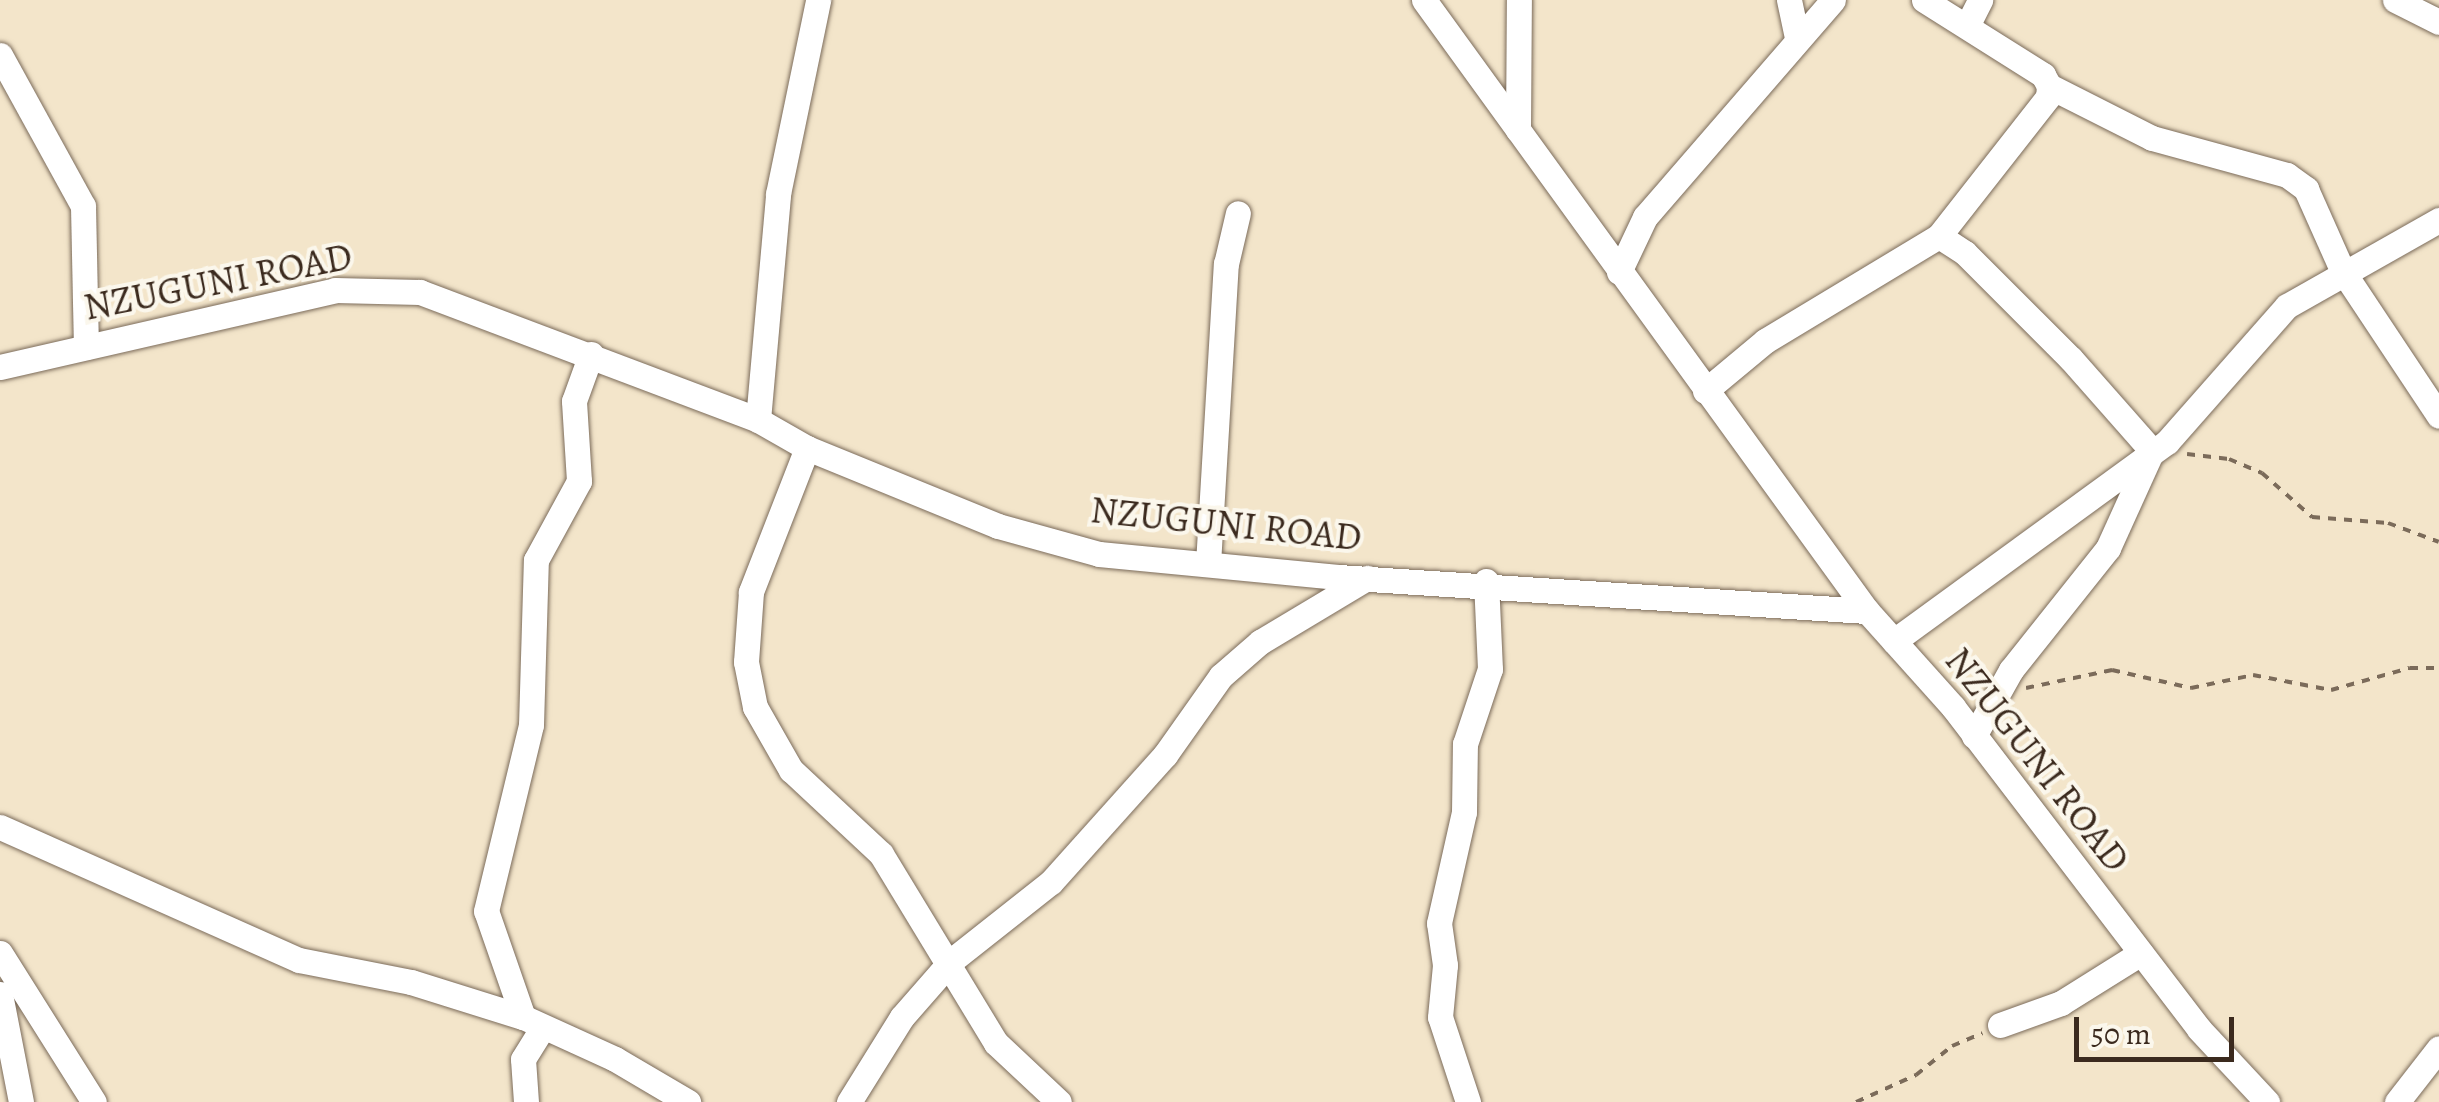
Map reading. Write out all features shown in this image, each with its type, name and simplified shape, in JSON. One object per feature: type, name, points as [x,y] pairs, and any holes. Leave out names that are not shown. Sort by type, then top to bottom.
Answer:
[{"type":"street","points":[[758,420],[778,194],[818,0]]},
{"type":"street","points":[[1424,0],[1867,611]]},
{"type":"street","points":[[1518,130],[1519,0]]},
{"type":"street","points":[[1789,0],[1797,38]]},
{"type":"street","points":[[1619,272],[1645,218],[1833,0]]},
{"type":"street","points":[[1924,0],[1968,24],[2043,75],[2050,86],[2152,138],[2287,175],[2319,206],[2342,270],[2439,416]]},
{"type":"street","points":[[1968,24],[1980,0]]},
{"type":"street","points":[[2396,0],[2439,22]]},
{"type":"street","points":[[0,54],[83,206],[86,346]]},
{"type":"street","points":[[1706,391],[1765,340],[1939,236],[2048,97],[2050,86]]},
{"type":"street","points":[[1208,564],[1226,264],[1238,213]]},
{"type":"street","points":[[1894,641],[2152,451],[2224,382],[2277,314],[2342,270],[2439,220]]},
{"type":"street","points":[[1939,236],[2071,359],[2152,451]]},
{"type":"street","name":"NZUGUNI ROAD","points":[[0,367],[336,290],[389,288],[486,314],[758,420],[807,448],[1050,541],[1099,554],[1367,578],[1486,581],[1867,611],[1974,736],[2141,953],[2266,1102]]},
{"type":"street","points":[[526,1102],[523,1060],[533,1023],[486,911],[531,725],[536,560],[579,481],[574,401],[591,354]]},
{"type":"street","points":[[807,448],[751,592],[748,683],[791,770],[882,854],[952,961],[978,1020],[1037,1093],[1060,1102]]},
{"type":"street","points":[[1974,736],[1997,695],[2108,548],[2152,451]]},
{"type":"street","points":[[849,1102],[902,1017],[952,961],[1052,882],[1165,756],[1235,662],[1367,578]]},
{"type":"street","points":[[1468,1102],[1440,1017],[1439,922],[1464,812],[1466,744],[1490,670],[1486,581]]},
{"type":"street","points":[[0,827],[299,960],[411,982],[533,1023],[615,1058],[688,1102]]},
{"type":"street","points":[[2000,1025],[2061,1003],[2141,953]]},
{"type":"street","points":[[0,954],[94,1102]]},
{"type":"street","points":[[0,994],[21,1102]]},
{"type":"street","points":[[2397,1102],[2439,1048]]},
{"type":"path","points":[[2152,451],[2230,458],[2262,473],[2312,518],[2388,523],[2439,542]]},
{"type":"path","points":[[1997,695],[2112,670],[2191,688],[2252,675],[2331,690],[2410,668],[2439,668]]},
{"type":"path","points":[[1856,1102],[2000,1025]]}]
